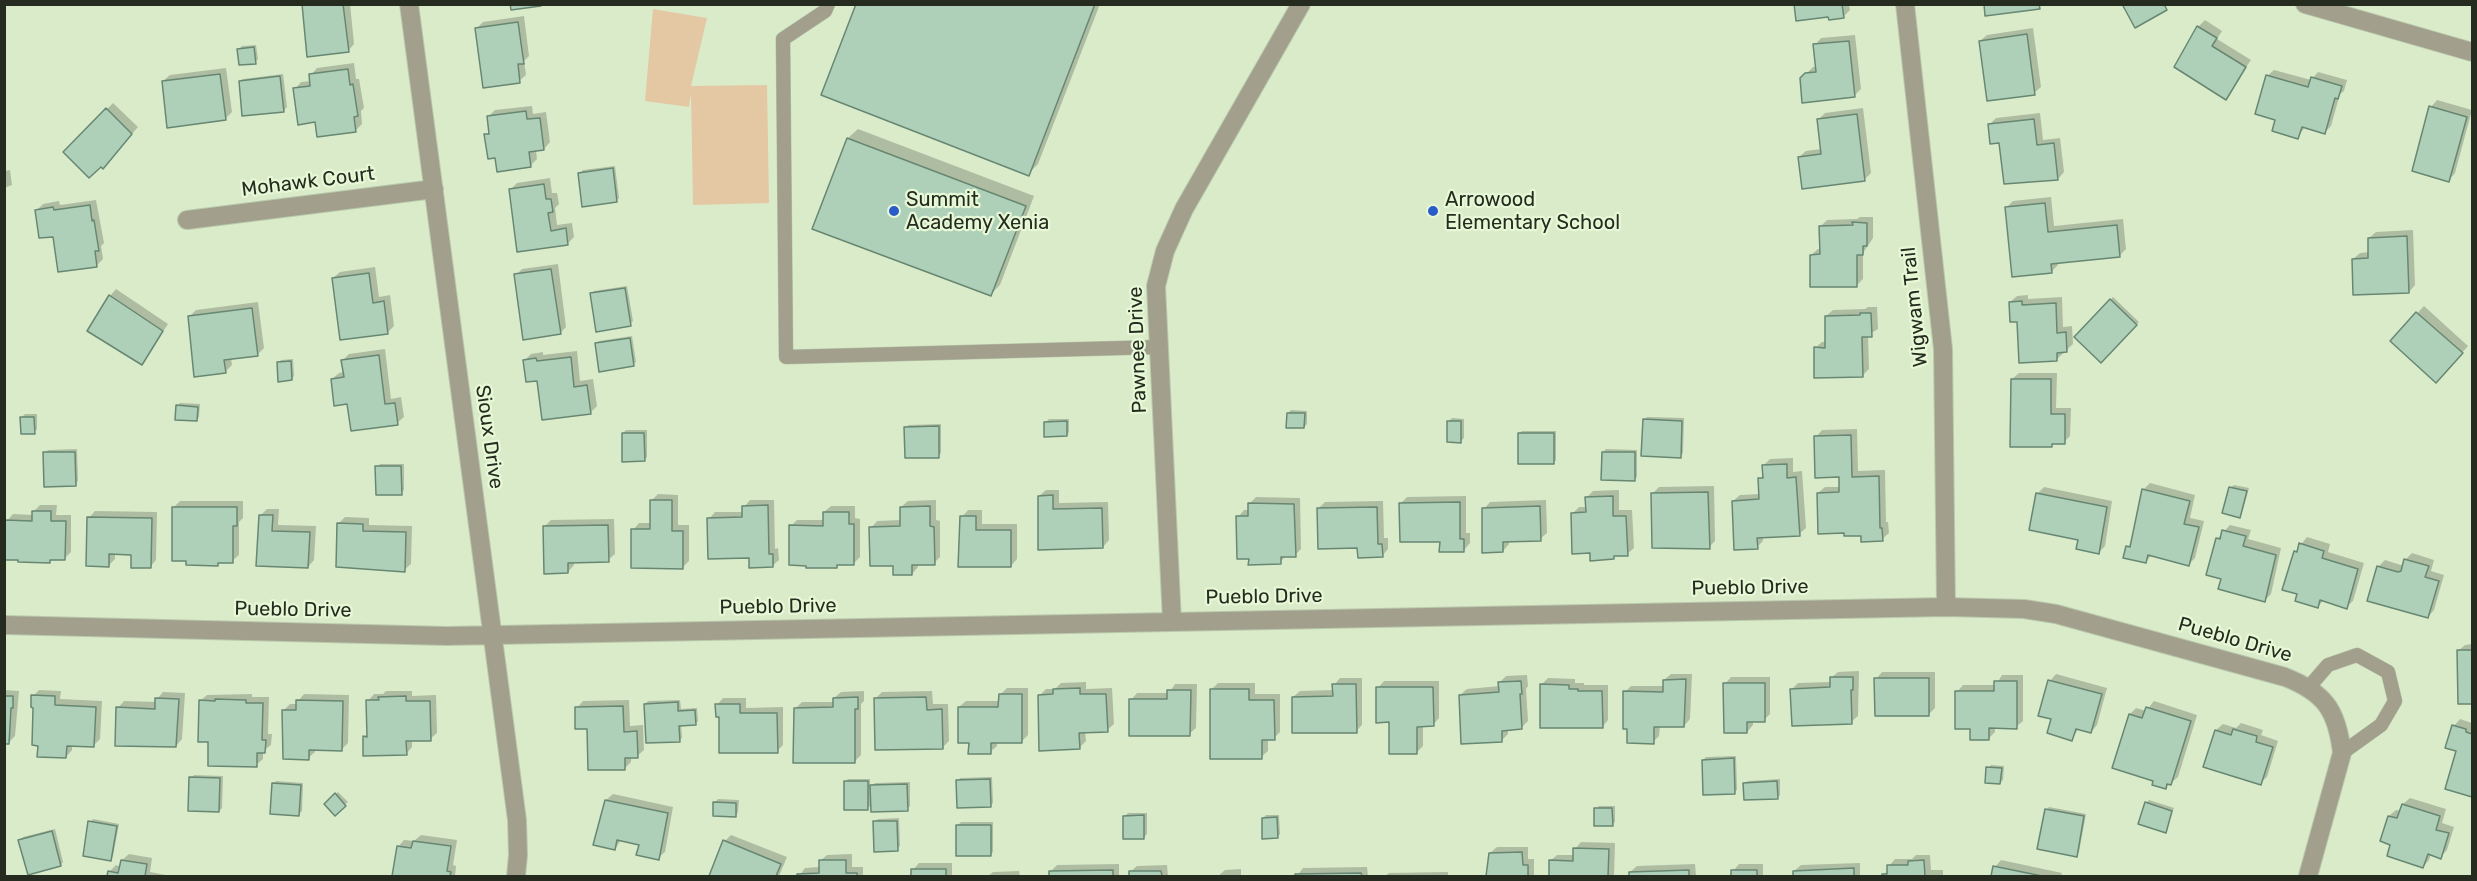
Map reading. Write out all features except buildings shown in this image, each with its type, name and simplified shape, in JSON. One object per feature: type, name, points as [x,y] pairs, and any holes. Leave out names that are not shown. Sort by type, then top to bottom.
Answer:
[{"type":"street","name":"Sioux Drive","points":[[409,4],[517,820],[516,876]]},
{"type":"street","name":"Wigwam Trail","points":[[1905,4],[1943,349],[1946,607]]},
{"type":"street","points":[[2305,4],[2472,51]]},
{"type":"street","name":"Pawnee Drive","points":[[1172,622],[1156,286],[1165,251],[1184,209],[1295,6]]},
{"type":"street","name":"Mohawk Court","points":[[187,220],[434,189]]},
{"type":"street","name":"Pueblo Drive","points":[[4,625],[493,635],[1946,607],[2024,609],[2056,614],[2285,677],[2309,687],[2323,699],[2339,734],[2342,753],[2308,876]]},
{"type":"lane","points":[[828,4],[825,11],[783,39],[786,357],[1159,347]]},
{"type":"lane","points":[[2309,687],[2328,665],[2357,655],[2388,672],[2395,701],[2381,724],[2342,753]]},
{"type":"shaded area","points":[[653,9],[707,18],[691,86],[767,85],[769,203],[693,205],[691,94],[689,107],[645,101]]},
{"type":"place","name":"Summit Academy Xenia","points":[[894,211]]},
{"type":"place","name":"Arrowood Elementary School","points":[[1433,211]]}]
